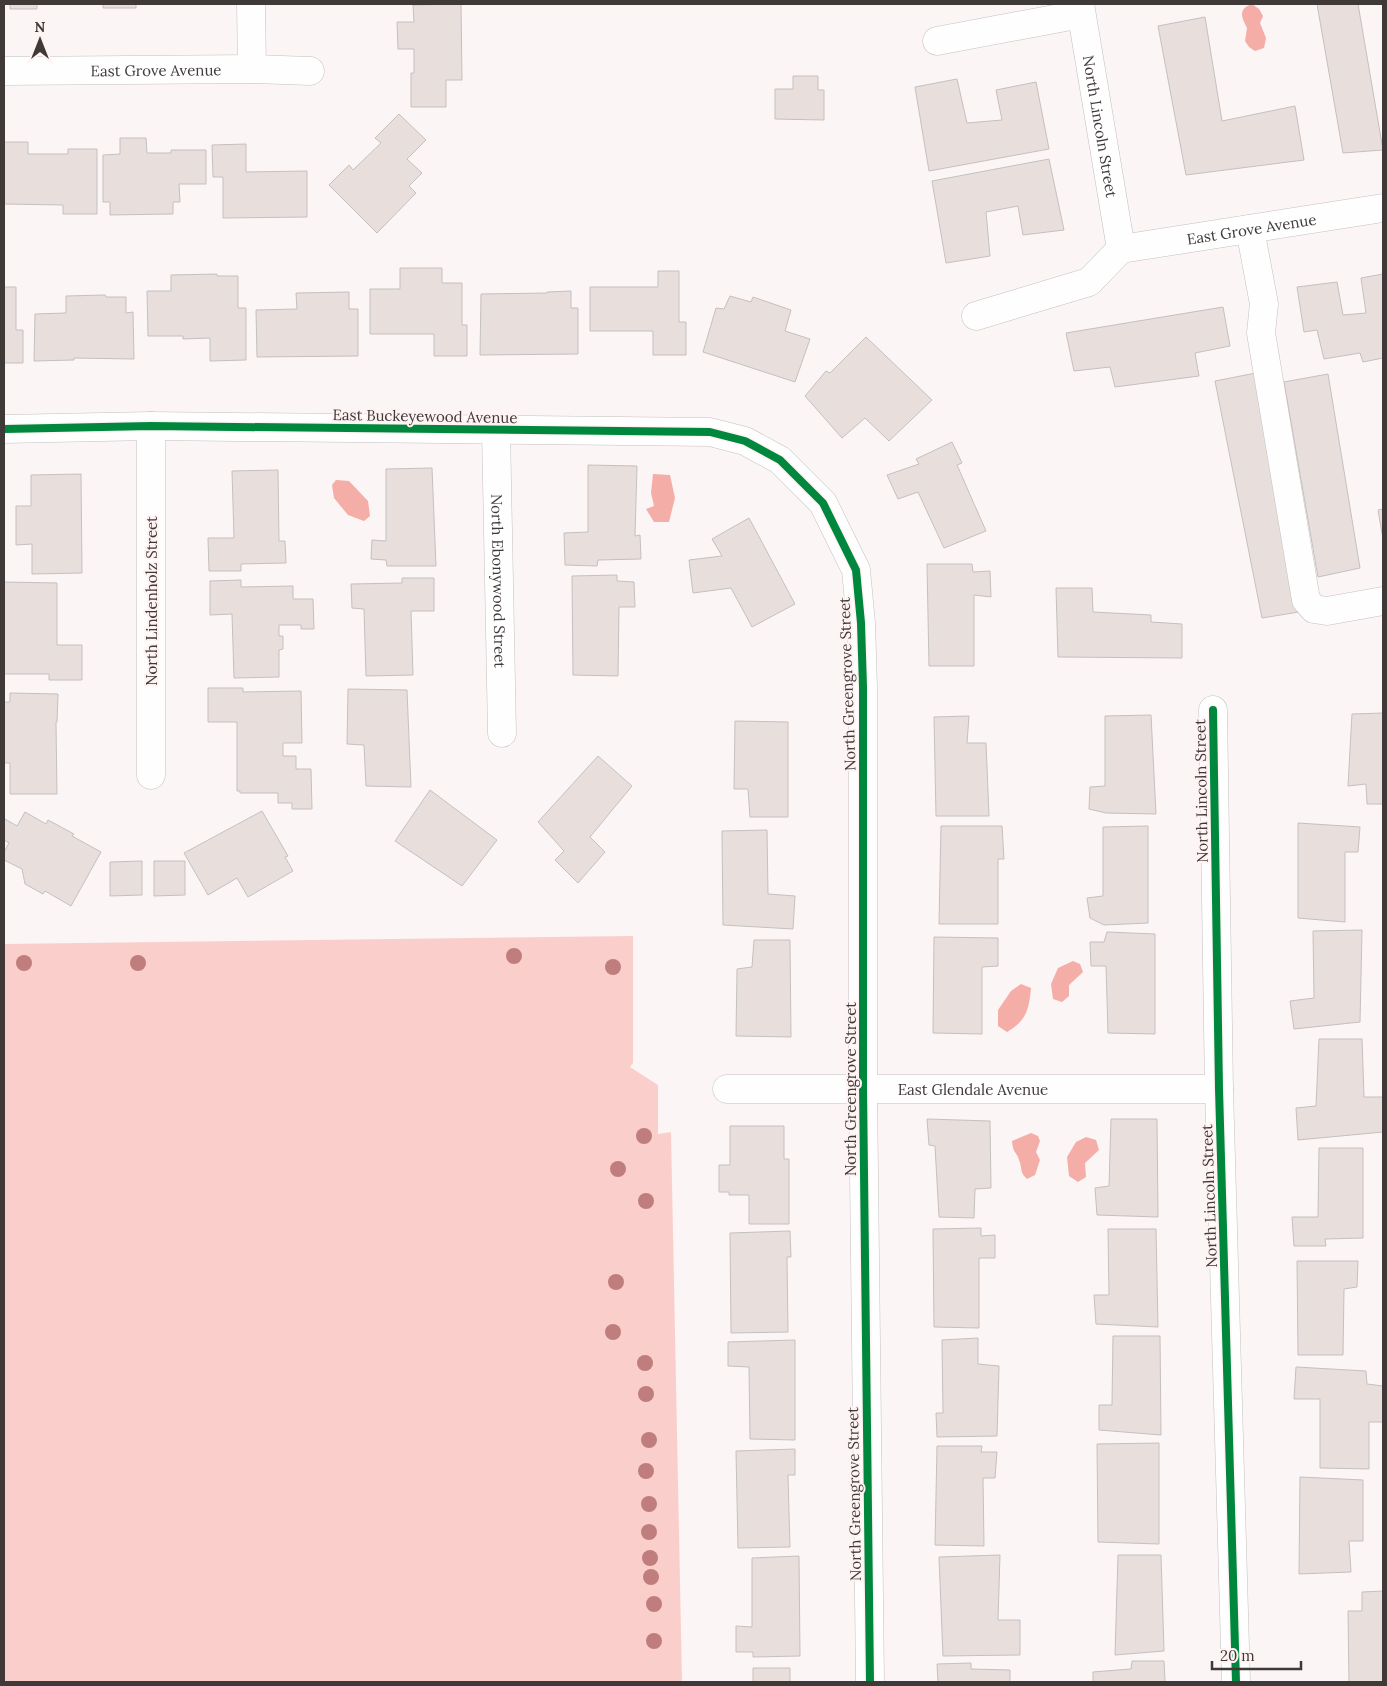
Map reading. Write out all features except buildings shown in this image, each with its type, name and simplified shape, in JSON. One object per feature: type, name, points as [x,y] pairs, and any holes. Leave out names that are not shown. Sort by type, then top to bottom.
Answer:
[{"type":"street","points":[[252,4],[252,69]]},
{"type":"street","points":[[937,41],[1080,9]]},
{"type":"street","name":"North Lincoln Street","points":[[1080,9],[1121,249]]},
{"type":"street","name":"East Grove Avenue","points":[[4,71],[252,69],[310,71]]},
{"type":"street","name":"East Grove Avenue","points":[[1121,249],[1383,208]]},
{"type":"street","points":[[1250,229],[1264,304],[1261,334],[1306,600],[1314,609],[1327,611],[1383,601]]},
{"type":"street","points":[[976,316],[1090,282],[1121,249]]},
{"type":"street","name":"East Buckeyewood Avenue","points":[[4,429],[151,426],[710,432],[745,441],[780,460],[823,503]]},
{"type":"street","name":"North Lindenholz Street","points":[[151,426],[151,775]]},
{"type":"street","name":"North Ebonywood Street","points":[[496,430],[502,733]]},
{"type":"street","name":"North Greengrove Street","points":[[823,503],[856,570],[861,623],[863,687],[863,1088],[870,1682]]},
{"type":"street","name":"North Lincoln Street","points":[[1213,710],[1219,1089],[1236,1682]]},
{"type":"street","name":"East Glendale Avenue","points":[[727,1089],[1219,1089]]},
{"type":"shaded area","points":[[1252,4],[1259,9],[1263,16],[1260,23],[1266,38],[1264,48],[1255,51],[1245,41],[1247,28],[1242,14],[1244,8]]},
{"type":"shaded area","points":[[653,474],[670,475],[675,498],[669,522],[654,522],[646,509],[654,506],[651,493]]},
{"type":"shaded area","points":[[336,480],[349,481],[368,501],[370,516],[364,521],[348,515],[334,498],[332,485]]},
{"type":"shaded area","points":[[633,936],[633,1063],[630,1067],[658,1085],[658,1134],[671,1132],[682,1682],[4,1682],[4,944]]},
{"type":"shaded area","points":[[1073,961],[1080,964],[1083,972],[1069,985],[1069,996],[1062,1002],[1053,999],[1051,984],[1058,968]]},
{"type":"shaded area","points":[[1021,984],[1031,988],[1028,1009],[1018,1024],[1007,1032],[998,1026],[998,1010],[1011,991]]},
{"type":"shaded area","points":[[1031,1133],[1038,1136],[1040,1141],[1036,1152],[1040,1160],[1035,1175],[1027,1179],[1022,1172],[1012,1141]]},
{"type":"shaded area","points":[[1086,1137],[1096,1140],[1099,1150],[1085,1163],[1086,1177],[1078,1182],[1069,1176],[1067,1157],[1076,1142]]},
{"type":"cycle path","points":[[4,429],[151,426],[710,432],[745,441],[780,460],[823,503],[856,570],[861,623],[863,687],[863,1088],[870,1682]]},
{"type":"cycle path","points":[[1213,710],[1219,1089],[1236,1682]]}]
